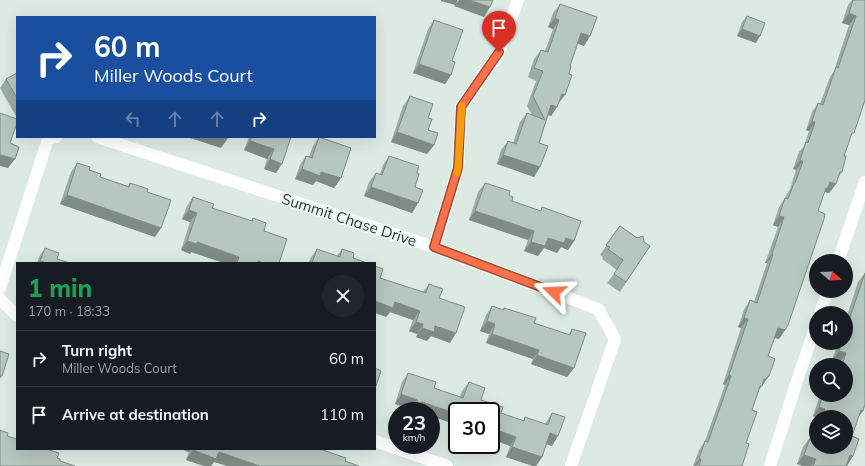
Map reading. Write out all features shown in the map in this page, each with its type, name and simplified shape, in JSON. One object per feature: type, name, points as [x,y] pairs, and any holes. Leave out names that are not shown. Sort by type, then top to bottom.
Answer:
[{"type":"street","points":[[434,247],[458,168],[461,107],[499,52],[518,0]]},
{"type":"street","points":[[0,288],[48,139],[52,138]]},
{"type":"street","name":"Summit Chase Drive","points":[[100,138],[434,247],[598,309],[615,338],[571,466]]},
{"type":"street","points":[[840,254],[865,182]]},
{"type":"street","points":[[0,299],[16,315]]},
{"type":"street","points":[[770,466],[809,346]]},
{"type":"street","points":[[376,441],[447,466]]},
{"type":"building","points":[[469,0],[493,0],[490,7]]},
{"type":"building","points":[[853,0],[865,0],[865,100],[854,133],[852,133],[844,156],[846,156],[842,172],[840,172],[836,184],[830,182],[828,188],[826,188],[818,211],[825,214],[824,219],[812,254],[809,254],[809,263],[788,325],[785,330],[778,328],[768,356],[775,359],[769,376],[764,379],[762,386],[760,386],[752,410],[757,412],[746,443],[749,444],[742,466],[699,466],[701,459],[699,459],[705,441],[708,442],[731,376],[729,375],[748,319],[744,318],[750,300],[757,303],[784,217],[779,216],[785,198],[788,199],[803,161],[800,160],[815,122],[812,121],[818,103],[823,105],[836,67],[838,68],[856,16],[849,13]]},
{"type":"building","points":[[560,4],[597,17],[590,36],[581,33],[570,66],[569,74],[572,75],[565,95],[562,94],[557,107],[551,105],[539,143],[548,146],[540,167],[503,155],[508,141],[516,144],[527,113],[545,120],[533,96],[543,71],[534,68],[541,50],[548,52],[559,20],[555,18]]},
{"type":"building","points":[[747,16],[765,23],[760,36],[742,29]]},
{"type":"building","points":[[434,20],[463,30],[452,61],[455,62],[451,75],[419,64]]},
{"type":"building","points":[[16,74],[16,96],[6,79]]},
{"type":"building","points":[[410,96],[433,104],[428,118],[432,119],[428,130],[438,133],[434,145],[397,132]]},
{"type":"building","points":[[0,113],[16,119],[16,126],[10,143],[19,147],[15,159],[1,155],[0,158]]},
{"type":"building","points":[[252,138],[291,138],[282,164],[270,159],[274,149],[250,141]]},
{"type":"building","points":[[319,138],[351,148],[341,178],[321,172],[320,176],[302,169],[306,156],[312,158]]},
{"type":"building","points":[[389,156],[419,166],[417,173],[419,174],[415,187],[423,190],[418,203],[371,187],[376,173],[382,175]]},
{"type":"building","points":[[77,163],[90,167],[89,170],[101,174],[100,177],[129,187],[130,183],[148,189],[147,192],[171,200],[161,228],[67,195]]},
{"type":"building","points":[[485,183],[510,191],[509,195],[513,197],[512,201],[541,211],[542,207],[581,221],[574,241],[566,238],[564,243],[548,238],[545,246],[531,242],[534,231],[475,211]]},
{"type":"building","points":[[193,197],[214,204],[212,208],[252,221],[253,218],[266,223],[264,231],[287,239],[279,262],[237,262],[239,257],[197,242],[197,244],[187,241],[197,213],[189,210]]},
{"type":"building","points":[[620,226],[637,238],[643,236],[644,242],[650,246],[626,282],[614,274],[623,260],[608,249],[610,247],[606,245]]},
{"type":"building","points":[[45,248],[59,253],[57,259],[67,262],[44,262],[40,261]]},
{"type":"building","points":[[317,249],[340,257],[342,249],[354,253],[353,258],[364,262],[312,262]]},
{"type":"building","points":[[376,266],[383,269],[380,278],[426,293],[429,284],[443,289],[439,298],[465,307],[456,333],[435,326],[434,332],[422,328],[423,324],[416,322],[420,311],[395,302],[393,308],[376,301]]},
{"type":"building","points":[[865,273],[865,404],[863,411],[861,410],[853,433],[853,410],[824,410],[819,407],[821,402],[853,402],[853,358],[844,358],[846,353],[839,351],[853,350],[853,308]]},
{"type":"building","points":[[492,306],[504,310],[504,308],[536,318],[534,323],[570,335],[572,329],[586,333],[574,368],[537,355],[539,350],[492,334],[495,324],[487,321]]},
{"type":"building","points":[[0,351],[9,354],[0,378]]},
{"type":"building","points":[[376,368],[381,371],[376,386]]},
{"type":"building","points":[[408,373],[436,382],[434,388],[463,398],[469,382],[485,388],[481,400],[487,402],[448,402],[448,411],[440,408],[440,402],[418,402],[417,400],[401,394]]},
{"type":"building","points":[[500,406],[503,407],[501,413],[524,421],[525,417],[548,425],[552,413],[565,417],[558,436],[550,433],[542,457],[512,447],[516,437],[500,431]]},
{"type":"building","points":[[0,430],[8,433],[7,436],[16,439],[16,450],[49,450],[59,453],[57,458],[60,459],[60,461],[75,466],[0,466]]},
{"type":"building","points":[[853,436],[859,439],[853,456],[850,455],[846,466],[813,466],[816,459],[804,455],[809,441],[809,454],[853,454]]},
{"type":"building","points":[[193,450],[323,450],[346,458],[345,461],[359,466],[260,466],[219,452],[216,459]]},
{"type":"slow traffic","points":[[457,173],[462,106]]},
{"type":"route","points":[[499,52],[461,107],[458,168],[434,247],[554,292]]}]
